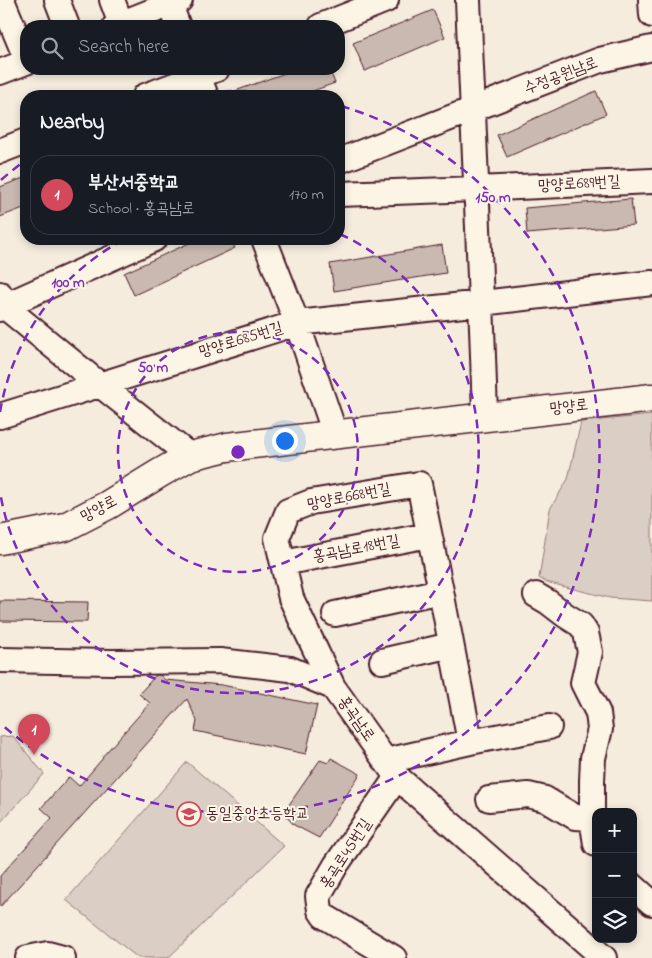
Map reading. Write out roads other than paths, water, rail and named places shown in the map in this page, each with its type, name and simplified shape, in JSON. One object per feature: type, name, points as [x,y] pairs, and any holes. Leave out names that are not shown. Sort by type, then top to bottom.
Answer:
[{"type":"main road","name":"망양로","points":[[0,540],[65,527],[108,505],[190,456],[227,447],[652,398]]},
{"type":"street","points":[[2,0],[20,45]]},
{"type":"street","points":[[57,0],[65,20]]},
{"type":"street","points":[[112,0],[117,20]]},
{"type":"street","points":[[336,20],[386,0]]},
{"type":"street","points":[[468,0],[486,416]]},
{"type":"street","points":[[651,0],[652,15]]},
{"type":"street","points":[[129,20],[172,1],[177,20]]},
{"type":"street","name":"수정공원남로","points":[[345,160],[600,60],[652,48]]},
{"type":"street","points":[[0,72],[20,63]]},
{"type":"street","points":[[165,90],[204,78]]},
{"type":"street","points":[[0,151],[20,143]]},
{"type":"street","name":"망양로689번길","points":[[345,194],[652,181]]},
{"type":"street","points":[[140,245],[1,303],[190,456]]},
{"type":"street","name":"망양로685번길","points":[[266,245],[297,323]]},
{"type":"street","name":"망양로685번길","points":[[0,416],[297,323],[652,283]]},
{"type":"street","points":[[297,323],[336,434]]},
{"type":"street","name":"망양로668번길","points":[[333,687],[291,598],[278,538],[288,512],[311,502],[419,484],[429,535]]},
{"type":"street","points":[[429,535],[470,742]]},
{"type":"street","name":"홍곡남로18번길","points":[[283,562],[429,535]]},
{"type":"street","points":[[335,614],[441,591]]},
{"type":"street","points":[[536,595],[582,625],[586,633],[590,652],[583,683],[598,713],[600,729],[593,758],[592,808]]},
{"type":"street","points":[[382,661],[451,645]]},
{"type":"street","name":"홍곡남로","points":[[0,660],[220,661],[290,670],[333,687],[391,769],[604,958]]},
{"type":"street","points":[[391,769],[470,742],[549,727]]},
{"type":"street","name":"홍곡로45번길","points":[[391,769],[318,896],[320,910],[324,916],[394,958]]},
{"type":"street","points":[[489,799],[528,795],[545,799],[575,816],[592,818]]},
{"type":"street","points":[[637,890],[652,903]]},
{"type":"street","points":[[28,958],[48,954],[63,958]]},
{"type":"place","name":"부산서중학교","points":[[34,755]]},
{"type":"place","name":"동일중앙초등학교","points":[[189,814]]}]
